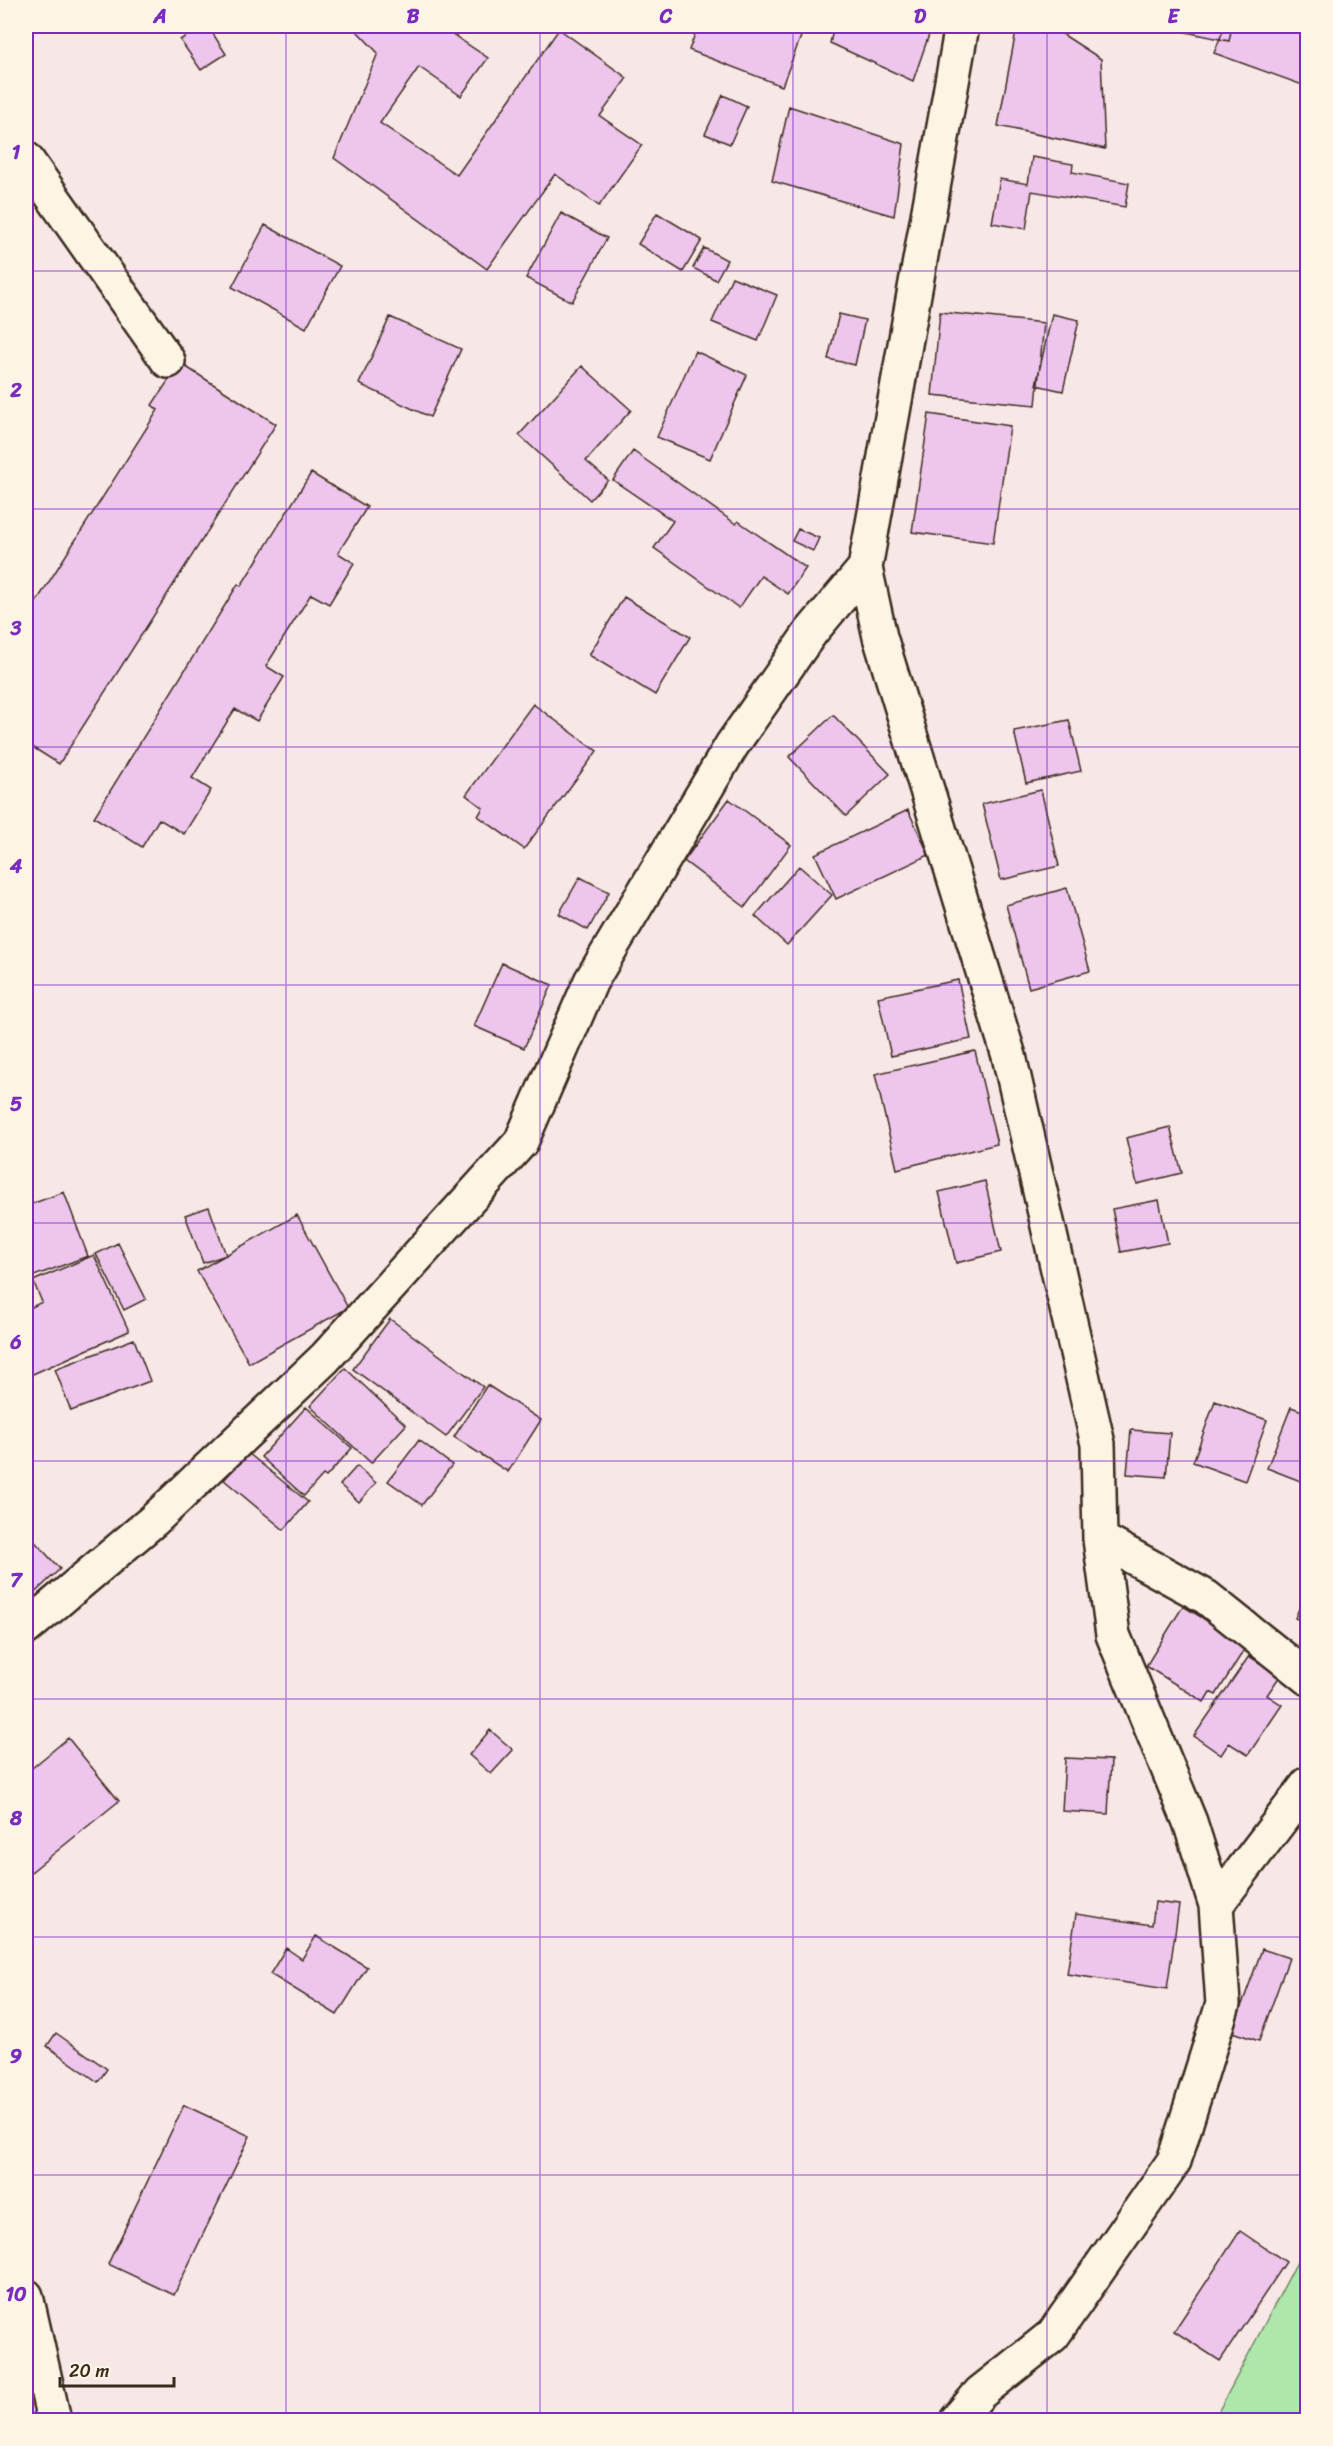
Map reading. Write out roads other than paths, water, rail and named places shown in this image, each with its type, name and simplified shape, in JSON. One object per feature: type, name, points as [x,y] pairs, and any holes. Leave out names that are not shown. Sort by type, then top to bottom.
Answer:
[{"type":"street","points":[[957,2421],[980,2393],[1053,2335],[1174,2161],[1222,2004],[1216,1905],[1190,1822],[1113,1635],[1100,1539],[1098,1444],[1010,1056],[880,637],[865,568],[962,26]]},
{"type":"street","points":[[26,159],[168,361]]},
{"type":"street","points":[[26,1628],[154,1520],[325,1358],[521,1142],[591,981],[701,796],[732,745],[812,632],[865,568]]},
{"type":"street","points":[[1100,1539],[1206,1597],[1308,1678]]},
{"type":"street","points":[[1216,1905],[1308,1784]]},
{"type":"street","points":[[26,2296],[54,2421]]}]
